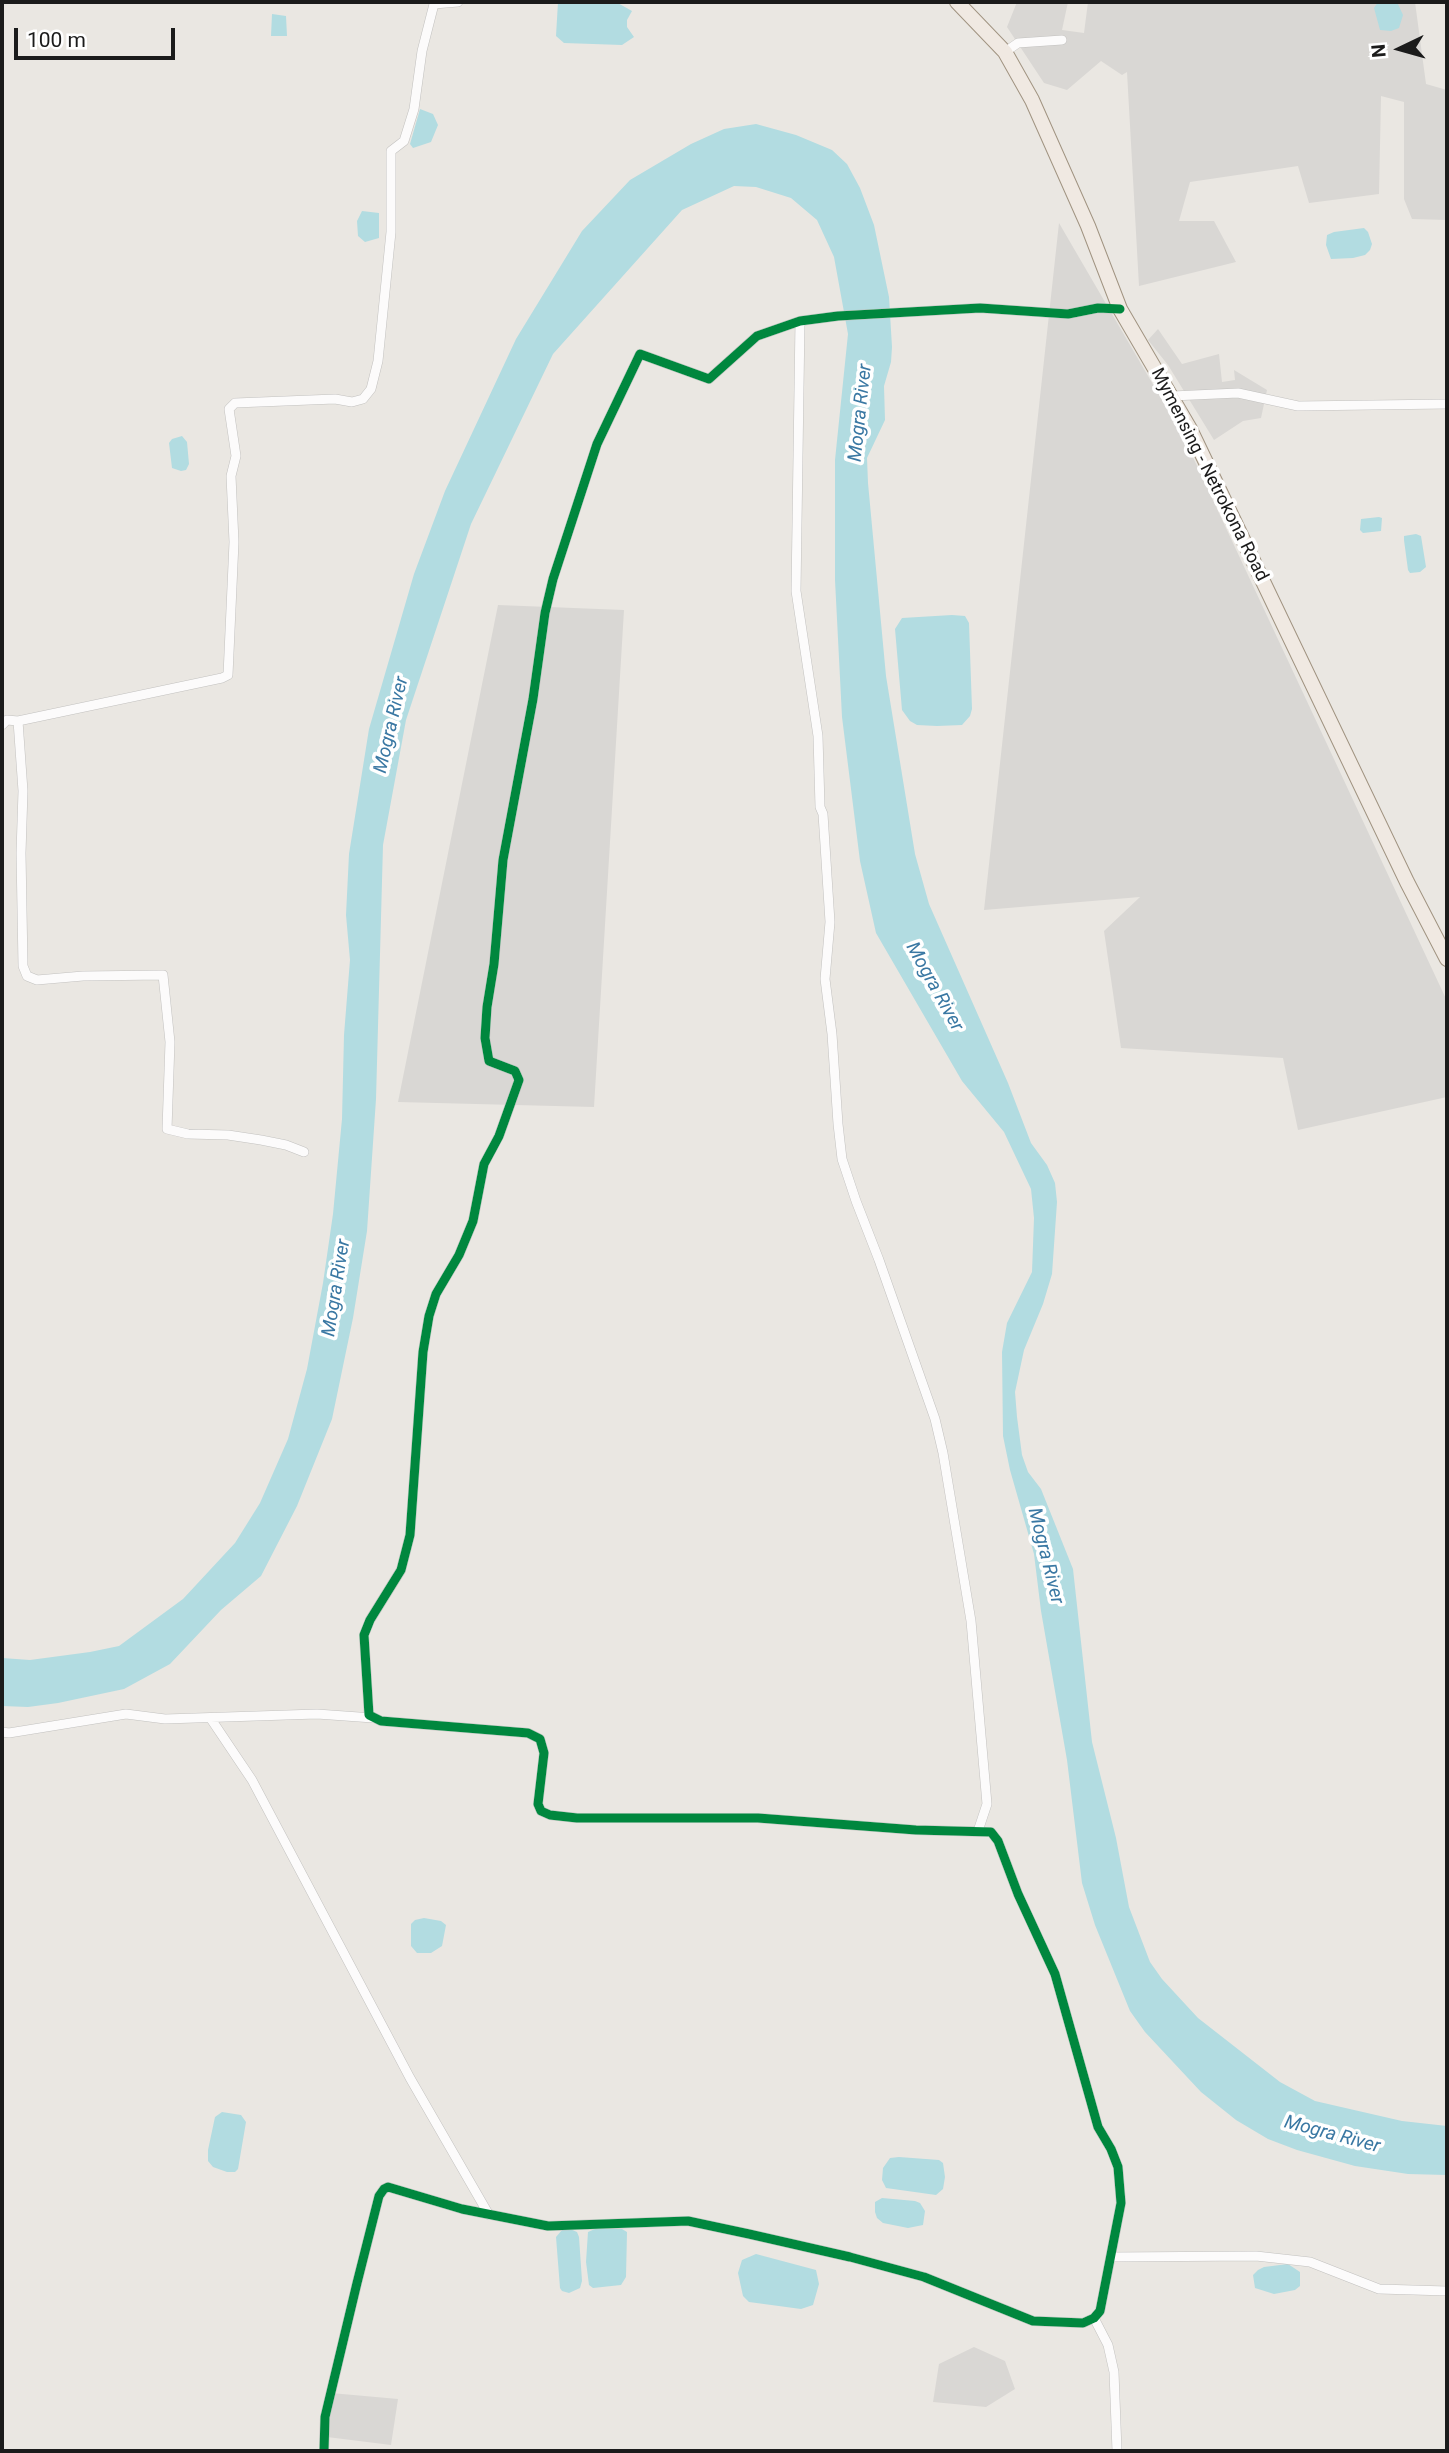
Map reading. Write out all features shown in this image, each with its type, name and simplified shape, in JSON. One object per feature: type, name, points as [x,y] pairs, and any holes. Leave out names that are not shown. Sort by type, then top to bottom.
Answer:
[{"type":"main road","name":"Mymensing - Netrokona Road","points":[[957,2],[1004,52],[1032,100],[1088,226],[1120,309],[1172,396],[1407,882],[1447,959]]},
{"type":"street","points":[[2,725],[8,720],[18,722],[228,675],[234,542],[231,476],[236,456],[229,409],[235,403],[335,399],[352,402],[363,398],[371,389],[377,361],[391,232],[391,151],[404,141],[414,109],[422,51],[434,4],[458,2]]},
{"type":"street","points":[[1004,52],[1018,43],[1062,40]]},
{"type":"street","points":[[373,1718],[368,1709],[365,1630],[401,1570],[410,1535],[423,1352],[429,1315],[436,1294],[459,1255],[473,1221],[484,1164],[499,1136],[519,1080],[515,1071],[489,1061],[485,1038],[503,860],[533,699],[545,613],[553,579],[597,444],[640,354],[709,379],[757,336],[800,321],[838,316],[980,308],[1068,314],[1098,308],[1120,309]]},
{"type":"street","points":[[800,321],[796,591],[818,736],[820,807],[823,814],[830,922],[825,979],[842,1159],[935,1419],[943,1453],[972,1634],[987,1804],[978,1830]]},
{"type":"street","points":[[1172,396],[1238,393],[1298,406],[1447,404]]},
{"type":"street","points":[[18,722],[23,790],[23,966],[27,976],[37,980],[83,976],[163,975],[170,1042],[167,1129],[188,1134],[228,1135],[261,1140],[304,1152]]},
{"type":"street","points":[[2,1732],[126,1714],[165,1719],[317,1714],[528,1733],[540,1739],[544,1753],[538,1804],[541,1811],[550,1815],[577,1818],[758,1818],[947,1832],[978,1830],[991,1832],[998,1841],[1018,1894],[1055,1974],[1098,2127],[1118,2167],[1121,2203],[1103,2300],[1100,2311],[1094,2318],[1083,2323],[1069,2324],[1033,2321],[924,2277],[850,2256],[688,2221],[548,2225],[489,2215],[388,2187],[382,2191],[357,2283],[325,2417],[324,2451]]},
{"type":"street","points":[[211,1719],[252,1780],[410,2078],[489,2215]]},
{"type":"street","points":[[1111,2256],[1256,2256],[1310,2262],[1379,2289],[1447,2291]]},
{"type":"street","points":[[1094,2318],[1108,2345],[1114,2372],[1117,2451]]},
{"type":"shaded area","points":[[1017,2],[1068,2],[1062,30],[1084,33],[1088,2],[1415,2],[1426,84],[1447,90],[1447,220],[1412,219],[1404,199],[1404,102],[1381,96],[1379,194],[1309,203],[1298,166],[1190,182],[1179,221],[1214,221],[1236,262],[1139,286],[1127,72],[1122,75],[1101,61],[1067,90],[1044,83],[1007,27]]},
{"type":"shaded area","points":[[1059,223],[1183,436],[1447,1001],[1447,1097],[1298,1130],[1283,1058],[1121,1048],[1104,931],[1140,897],[984,910]]},
{"type":"shaded area","points":[[1158,329],[1182,364],[1219,354],[1222,382],[1235,380],[1234,370],[1267,390],[1261,418],[1243,421],[1214,440],[1168,365],[1148,340]]},
{"type":"shaded area","points":[[498,605],[624,610],[594,1107],[398,1102]]},
{"type":"shaded area","points":[[974,2347],[1005,2361],[1015,2389],[986,2407],[933,2402],[939,2364]]},
{"type":"shaded area","points":[[331,2393],[398,2399],[391,2445],[327,2437]]},
{"type":"water","points":[[558,2],[616,2],[632,11],[627,27],[634,37],[622,45],[564,43],[556,36]]},
{"type":"water","points":[[1378,2],[1397,2],[1403,15],[1399,28],[1391,31],[1380,30],[1374,8]]},
{"type":"water","points":[[272,14],[286,16],[287,36],[271,36]]},
{"type":"water","points":[[420,109],[433,114],[438,125],[431,142],[413,148],[410,144]]},
{"type":"water","name":"Mogra River","points":[[756,124],[796,135],[832,150],[847,164],[860,188],[874,225],[889,297],[892,347],[884,386],[885,420],[867,458],[886,676],[915,854],[929,904],[1008,1083],[1031,1143],[1047,1165],[1055,1183],[1057,1202],[1052,1274],[1024,1350],[1015,1392],[1017,1417],[1022,1455],[1028,1472],[1041,1489],[1073,1569],[1092,1742],[1116,1838],[1129,1907],[1150,1962],[1198,2018],[1280,2082],[1315,2101],[1402,2121],[1447,2126],[1447,2175],[1408,2174],[1355,2166],[1268,2139],[1236,2120],[1201,2092],[1145,2032],[1130,2011],[1095,1925],[1082,1883],[1067,1760],[1041,1611],[1034,1554],[1003,1436],[1002,1352],[1007,1323],[1032,1272],[1034,1218],[1031,1189],[1004,1132],[962,1081],[876,933],[860,861],[842,717],[835,580],[835,460],[848,334],[834,257],[817,220],[791,198],[756,187],[734,186],[682,210],[553,354],[471,524],[406,720],[383,845],[376,1099],[367,1231],[353,1318],[332,1419],[297,1506],[261,1576],[221,1610],[170,1664],[124,1689],[58,1703],[28,1707],[2,1706],[2,1658],[30,1660],[119,1646],[183,1599],[235,1543],[260,1503],[288,1439],[307,1369],[323,1283],[342,1119],[344,1035],[350,960],[346,915],[349,854],[369,729],[414,574],[445,491],[516,339],[582,231],[630,180],[691,144],[724,129]]},
{"type":"water","points":[[362,211],[379,213],[379,238],[365,242],[358,236],[357,221]]},
{"type":"water","points":[[1364,228],[1372,244],[1365,255],[1331,259],[1326,245],[1327,235]]},
{"type":"water","points":[[182,436],[187,442],[189,464],[186,470],[181,471],[172,468],[169,443]]},
{"type":"water","points":[[1382,518],[1381,531],[1363,533],[1360,530],[1361,519]]},
{"type":"water","points":[[1404,536],[1421,536],[1426,567],[1420,572],[1410,573]]},
{"type":"water","points":[[965,616],[969,623],[970,716],[962,725],[917,725],[910,721],[902,710],[895,629],[902,618]]},
{"type":"water","points":[[424,1918],[441,1921],[446,1925],[442,1946],[431,1953],[417,1953],[411,1946],[411,1924]]},
{"type":"water","points":[[222,2112],[241,2115],[246,2122],[238,2169],[235,2172],[213,2167],[208,2161],[215,2117]]},
{"type":"water","points":[[890,2158],[939,2160],[943,2163],[945,2177],[943,2189],[936,2195],[886,2188],[882,2180],[883,2168]]},
{"type":"water","points":[[882,2198],[920,2203],[925,2211],[923,2225],[908,2228],[883,2223],[875,2212],[875,2202]]},
{"type":"water","points":[[595,2229],[622,2229],[627,2232],[626,2277],[621,2285],[593,2288],[589,2285],[586,2262],[588,2232]]},
{"type":"water","points":[[562,2230],[577,2232],[579,2237],[582,2281],[580,2288],[569,2293],[560,2288],[556,2237]]},
{"type":"water","points":[[756,2254],[816,2270],[819,2284],[813,2305],[801,2309],[749,2302],[743,2296],[738,2273],[742,2260]]},
{"type":"water","points":[[1288,2264],[1300,2272],[1300,2286],[1295,2290],[1274,2294],[1255,2288],[1253,2275],[1258,2270]]},
{"type":"cycle path","points":[[324,2451],[325,2417],[357,2283],[379,2196],[388,2187],[462,2209],[548,2226],[688,2221],[850,2257],[924,2277],[1033,2321],[1083,2323],[1094,2318],[1100,2311],[1121,2203],[1118,2167],[1098,2127],[1055,1974],[1018,1894],[998,1841],[991,1832],[916,1830],[758,1818],[577,1818],[550,1815],[541,1811],[538,1804],[544,1753],[540,1739],[528,1733],[381,1721],[369,1715],[364,1635],[370,1620],[401,1570],[410,1535],[423,1352],[429,1316],[436,1294],[459,1255],[473,1221],[484,1164],[499,1136],[519,1080],[515,1071],[489,1061],[485,1038],[503,860],[533,699],[545,613],[553,579],[597,444],[640,354],[709,379],[757,336],[800,321],[838,316],[980,308],[1068,314],[1098,308],[1120,309]]}]
